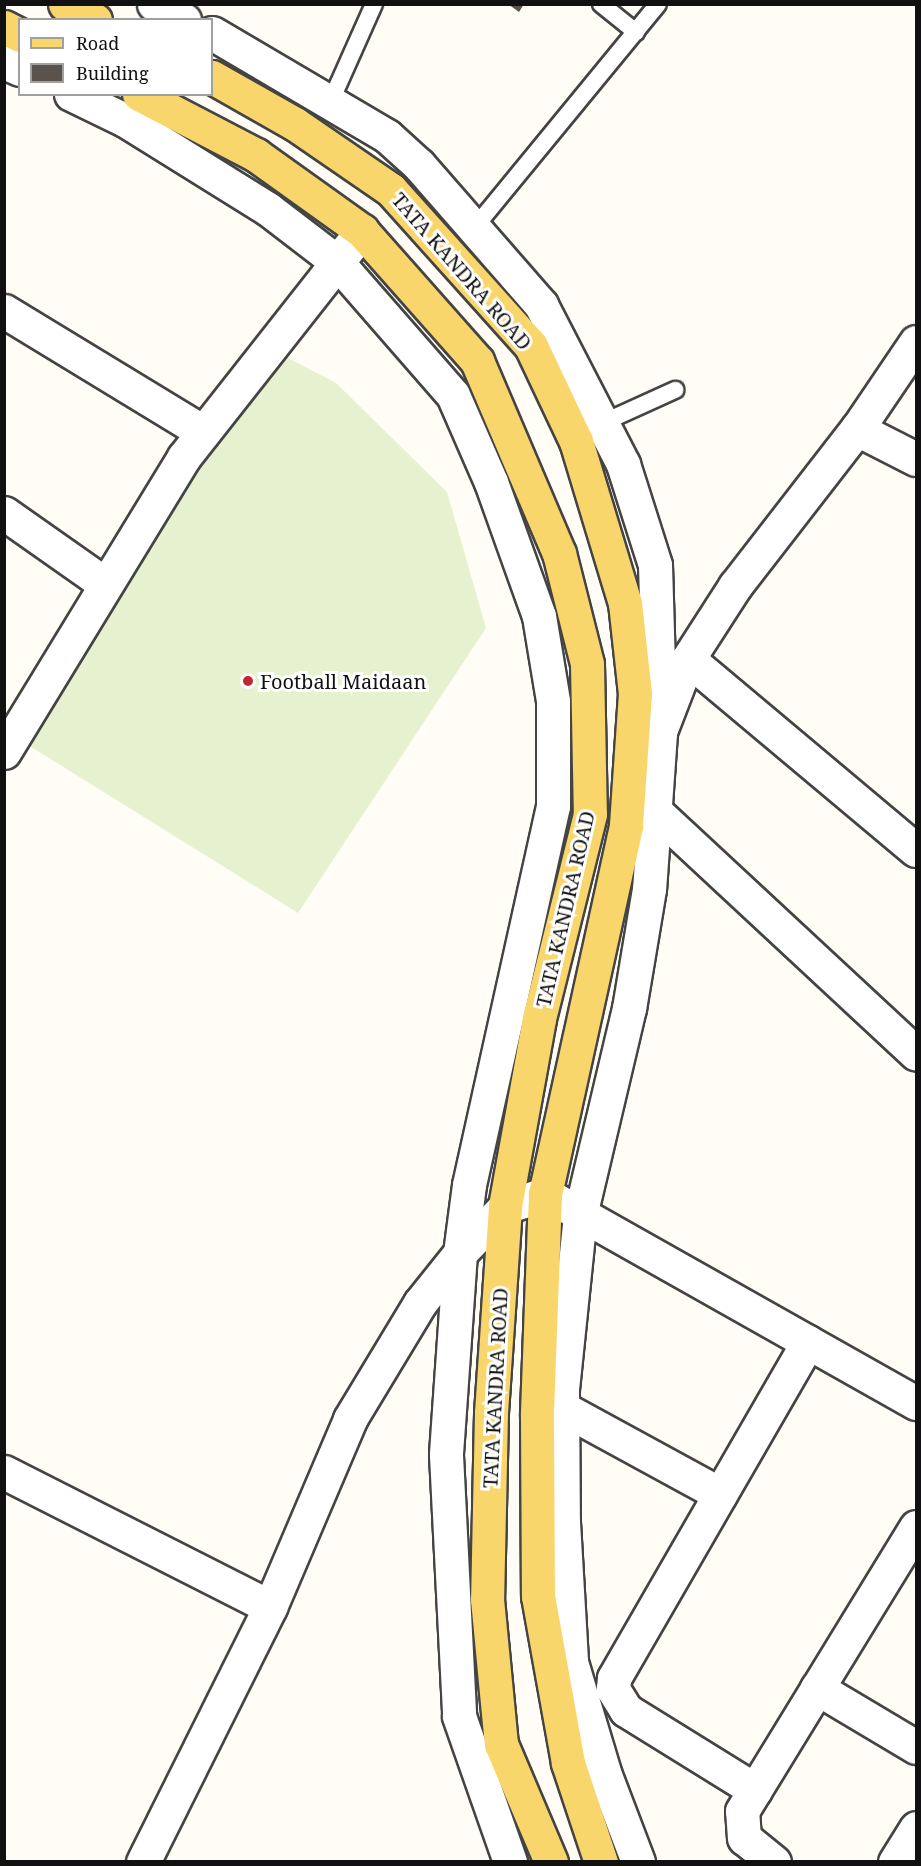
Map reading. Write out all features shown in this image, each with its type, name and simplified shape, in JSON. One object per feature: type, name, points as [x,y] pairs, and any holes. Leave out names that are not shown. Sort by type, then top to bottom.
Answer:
[{"type":"main road","points":[[64,4],[91,18]]},
{"type":"main road","points":[[4,27],[18,34]]},
{"type":"main road","name":"TATA KANDRA ROAD","points":[[213,78],[295,124],[391,190],[531,346],[576,441],[625,603],[635,693],[626,826],[545,1194],[537,1416],[538,1596],[568,1763],[601,1860]]},
{"type":"main road","name":"TATA KANDRA ROAD","points":[[143,96],[256,155],[362,231],[477,361],[559,553],[587,664],[590,814],[539,1019],[505,1207],[491,1413],[487,1599],[501,1744],[551,1862]]},
{"type":"street","points":[[154,4],[180,18]]},
{"type":"street","points":[[213,34],[250,52],[387,136],[418,165],[542,305],[623,464],[655,565],[660,733],[649,889],[629,1008],[580,1215],[562,1408],[563,1522],[571,1662],[605,1775],[637,1860],[601,1860]]},
{"type":"street","points":[[4,62],[18,68]]},
{"type":"street","points":[[75,96],[125,120],[268,209],[337,262],[453,395],[491,482],[539,616],[553,700],[553,806],[469,1185],[460,1253],[446,1455],[459,1716],[510,1862]]},
{"type":"street","points":[[391,190],[418,165]]},
{"type":"street","points":[[7,739],[203,432],[362,231]]},
{"type":"street","points":[[4,310],[203,432]]},
{"type":"street","points":[[626,826],[688,659],[735,586],[857,429],[916,342]]},
{"type":"street","points":[[857,429],[916,459]]},
{"type":"street","points":[[4,513],[105,584]]},
{"type":"street","points":[[688,659],[916,850]]},
{"type":"street","points":[[656,812],[916,1053]]},
{"type":"street","points":[[143,1862],[270,1607],[350,1419],[420,1303],[460,1253],[505,1207],[545,1194],[916,1403]]},
{"type":"street","points":[[755,1790],[626,1710],[613,1689],[615,1678],[808,1342]]},
{"type":"street","points":[[562,1408],[720,1494]]},
{"type":"street","points":[[4,1472],[270,1607]]},
{"type":"street","points":[[774,1862],[744,1838],[742,1811],[916,1527]]},
{"type":"street","points":[[817,1688],[916,1747]]},
{"type":"street","points":[[895,1862],[916,1828]]},
{"type":"lane","points":[[330,103],[374,4]]},
{"type":"lane","points":[[601,4],[636,32]]},
{"type":"lane","points":[[474,227],[658,4]]},
{"type":"lane","points":[[576,441],[602,422],[675,390]]},
{"type":"green space","name":"Football Maidaan","points":[[269,348],[336,383],[447,492],[486,628],[298,913],[12,735]]},
{"type":"building","points":[[508,4],[524,4],[519,12]]},
{"type":"place","name":"Football Maidaan","points":[[248,681]]}]
